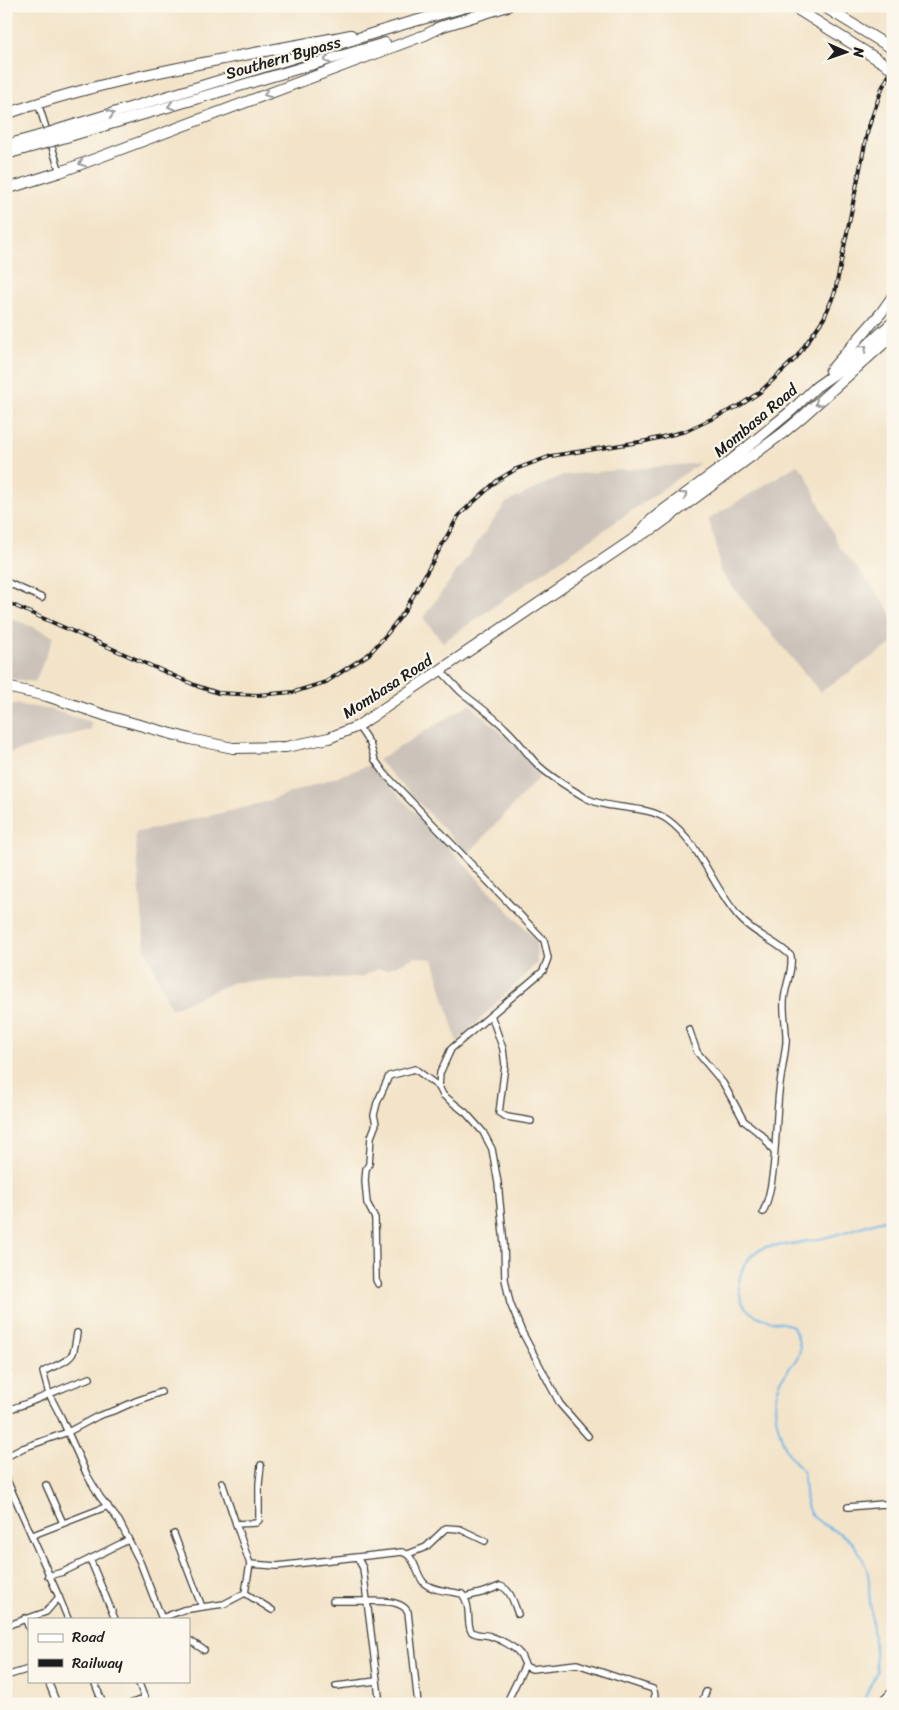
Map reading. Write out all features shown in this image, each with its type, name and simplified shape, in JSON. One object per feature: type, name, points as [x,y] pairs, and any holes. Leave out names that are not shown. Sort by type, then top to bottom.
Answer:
[{"type":"highway","name":"Southern Bypass","points":[[65,132],[404,24],[470,6]]},
{"type":"highway","name":"Southern Bypass","points":[[65,132],[508,6]]},
{"type":"highway","points":[[792,6],[893,69]]},
{"type":"highway","points":[[823,6],[893,49]]},
{"type":"highway","points":[[6,114],[38,103],[159,72],[404,24]]},
{"type":"highway","points":[[6,189],[60,172],[425,35],[443,26]]},
{"type":"highway","points":[[6,154],[65,132]]},
{"type":"highway","points":[[6,145],[40,140]]},
{"type":"highway","points":[[816,387],[881,313],[893,296]]},
{"type":"highway","name":"Mombasa Road","points":[[635,538],[649,522],[729,462],[791,411],[816,387],[840,370],[893,322]]},
{"type":"highway","name":"Mombasa Road","points":[[6,687],[47,696],[82,706],[107,716],[190,739],[233,748],[286,746],[329,738],[358,726],[388,708],[440,670],[635,538],[654,528],[783,433],[893,335]]},
{"type":"street","points":[[38,103],[60,172]]},
{"type":"street","points":[[6,582],[42,598]]},
{"type":"street","points":[[440,670],[460,690],[507,730],[535,762],[546,771],[588,798],[603,804],[627,807],[659,815],[669,820],[694,849],[726,900],[740,918],[752,929],[784,949],[791,956],[790,976],[785,985],[786,1042],[778,1101],[773,1170],[763,1212]]},
{"type":"street","points":[[358,726],[370,744],[375,760],[385,774],[544,940],[548,958],[543,971],[451,1049],[440,1073],[439,1087]]},
{"type":"street","points":[[491,1015],[503,1049],[505,1065],[499,1113],[507,1117],[531,1121]]},
{"type":"street","points":[[688,1029],[698,1052],[723,1083],[744,1121],[763,1136],[774,1152]]},
{"type":"street","points":[[378,1284],[376,1280],[376,1218],[367,1203],[365,1181],[366,1169],[370,1164],[371,1137],[376,1124],[374,1115],[389,1076],[415,1069],[439,1087],[443,1095],[466,1113],[483,1132],[492,1149],[504,1244],[505,1279],[510,1303],[522,1332],[560,1404],[588,1436]]},
{"type":"street","points":[[77,1333],[73,1354],[65,1361],[43,1372],[49,1394],[93,1486],[108,1506],[140,1562],[162,1618],[183,1610],[224,1604],[245,1593]]},
{"type":"street","points":[[6,1410],[90,1378]]},
{"type":"street","points":[[6,1457],[23,1448],[68,1432],[98,1416],[161,1392]]},
{"type":"street","points":[[236,1524],[256,1523],[259,1520],[261,1465]]},
{"type":"street","points":[[6,1478],[68,1618]]},
{"type":"street","points":[[222,1482],[250,1564],[245,1593]]},
{"type":"street","points":[[46,1485],[63,1523]]},
{"type":"street","points":[[848,1506],[883,1504],[893,1506]]},
{"type":"street","points":[[32,1535],[108,1506]]},
{"type":"street","points":[[408,1554],[426,1547],[446,1528],[460,1529],[485,1540]]},
{"type":"street","points":[[174,1534],[202,1607]]},
{"type":"street","points":[[48,1576],[63,1572],[128,1540]]},
{"type":"street","points":[[250,1564],[277,1566],[402,1552],[408,1554],[412,1558],[420,1578],[425,1584],[462,1594],[465,1597],[471,1630],[473,1632],[488,1635],[508,1645],[519,1653],[525,1665],[532,1669],[577,1664],[613,1674],[653,1689],[655,1697],[652,1704]]},
{"type":"street","points":[[357,1557],[363,1568],[380,1704]]},
{"type":"street","points":[[90,1559],[115,1618]]},
{"type":"street","points":[[465,1597],[500,1586],[506,1588],[511,1595],[518,1614]]},
{"type":"street","points":[[245,1593],[272,1610]]},
{"type":"street","points":[[6,1626],[46,1612],[59,1597]]},
{"type":"street","points":[[332,1601],[399,1603],[405,1606],[408,1612],[418,1704]]},
{"type":"street","points":[[25,1618],[28,1626]]},
{"type":"street","points":[[190,1641],[204,1650]]},
{"type":"street","points":[[506,1704],[525,1665]]},
{"type":"street","points":[[6,1676],[28,1670]]},
{"type":"street","points":[[336,1686],[376,1680]]},
{"type":"street","points":[[48,1682],[57,1704]]},
{"type":"street","points":[[94,1682],[103,1704]]},
{"type":"street","points":[[130,1704],[146,1701],[138,1682]]},
{"type":"street","points":[[879,1704],[893,1690]]},
{"type":"street","points":[[701,1704],[706,1692]]},
{"type":"street","points":[[6,1699],[8,1704]]},
{"type":"shaded area","points":[[700,463],[443,642],[423,618],[506,503],[563,475]]},
{"type":"shaded area","points":[[797,465],[805,473],[839,546],[876,591],[893,620],[893,643],[820,692],[720,572],[716,544],[708,520]]},
{"type":"shaded area","points":[[6,616],[54,636],[35,682],[6,678]]},
{"type":"shaded area","points":[[6,703],[52,710],[91,722],[91,729],[6,754]]},
{"type":"shaded area","points":[[470,704],[544,772],[468,854],[378,760]]},
{"type":"shaded area","points":[[370,765],[536,940],[537,963],[457,1042],[433,959],[416,957],[387,969],[377,969],[362,977],[234,982],[171,1009],[145,947],[135,833],[256,805]]},
{"type":"waterway","points":[[862,1704],[877,1671],[866,1566],[858,1550],[846,1538],[821,1523],[808,1510],[803,1473],[783,1443],[777,1422],[776,1395],[783,1377],[800,1352],[793,1326],[763,1319],[753,1314],[741,1299],[739,1289],[743,1269],[748,1260],[754,1253],[765,1247],[819,1239],[893,1218]]},
{"type":"railway","points":[[6,602],[197,686],[218,693],[257,695],[294,692],[326,682],[369,654],[387,634],[404,612],[459,515],[498,480],[516,469],[551,456],[646,441],[686,431],[739,406],[760,392],[796,358],[824,318],[835,292],[868,129],[882,88],[893,68]]}]
